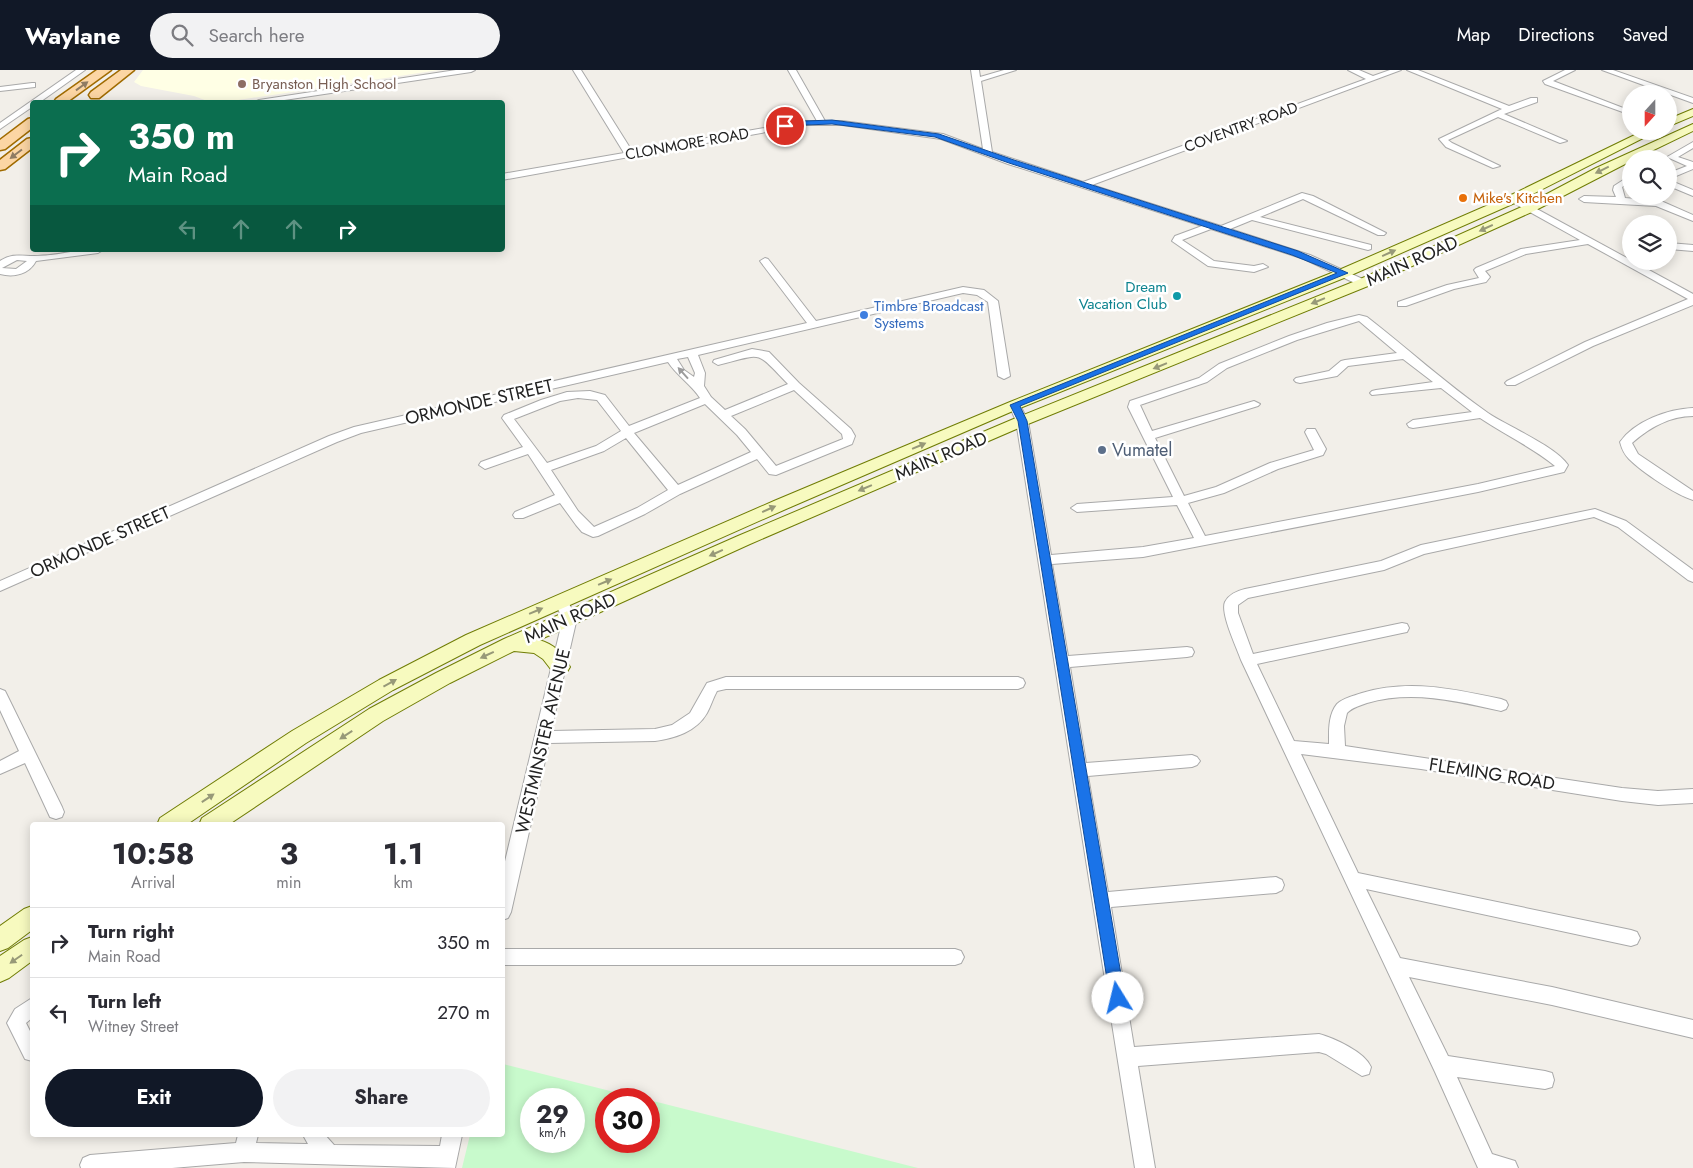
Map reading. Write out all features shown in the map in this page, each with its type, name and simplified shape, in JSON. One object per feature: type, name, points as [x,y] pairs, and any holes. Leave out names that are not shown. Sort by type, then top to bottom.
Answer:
[{"type":"main road","points":[[63,100],[105,70]]},
{"type":"main road","points":[[88,100],[128,70]]},
{"type":"main road","points":[[1678,119],[1693,112]]},
{"type":"main road","points":[[0,146],[30,124]]},
{"type":"main road","name":"MAIN ROAD","points":[[1019,413],[1363,283],[1530,208],[1600,171],[1693,127]]},
{"type":"main road","name":"MAIN ROAD","points":[[172,822],[299,737],[386,685],[473,640],[565,609],[744,540],[1019,413],[1513,199],[1634,140]]},
{"type":"main road","points":[[0,166],[30,144]]},
{"type":"main road","name":"MAIN ROAD","points":[[215,822],[376,715],[443,678],[511,644],[565,609]]},
{"type":"main road","points":[[511,644],[535,645],[545,648],[560,667]]},
{"type":"main road","points":[[0,940],[30,918]]},
{"type":"main road","points":[[0,970],[30,949]]},
{"type":"street","points":[[38,100],[81,70]]},
{"type":"street","points":[[272,100],[470,70]]},
{"type":"street","points":[[577,70],[629,154]]},
{"type":"street","points":[[792,70],[822,122]]},
{"type":"street","points":[[975,70],[988,153]]},
{"type":"street","points":[[977,80],[1012,70]]},
{"type":"street","points":[[1352,70],[1371,78]]},
{"type":"street","name":"COVENTRY ROAD","points":[[1084,186],[1371,78],[1398,70]]},
{"type":"street","points":[[1411,70],[1509,109]]},
{"type":"street","points":[[1570,70],[1547,81],[1622,110]]},
{"type":"street","points":[[1606,70],[1693,101]]},
{"type":"street","points":[[0,89],[32,86]]},
{"type":"street","points":[[1496,166],[1449,145],[1443,139],[1509,109],[1534,100]]},
{"type":"street","points":[[2,124],[30,106]]},
{"type":"street","points":[[816,111],[842,123]]},
{"type":"street","points":[[798,124],[816,111]]},
{"type":"street","points":[[1498,114],[1563,141]]},
{"type":"street","name":"CLONMORE ROAD","points":[[505,176],[798,124],[842,123],[929,134],[1307,257],[1363,283]]},
{"type":"street","points":[[1677,154],[1693,145]]},
{"type":"street","points":[[1677,160],[1693,165]]},
{"type":"street","points":[[1677,172],[1693,165]]},
{"type":"street","points":[[1584,199],[1622,200],[1618,186],[1622,184]]},
{"type":"street","points":[[1677,186],[1693,193]]},
{"type":"street","points":[[1263,267],[1254,269],[1211,264],[1177,241],[1178,238],[1251,217],[1302,196],[1310,198],[1381,233]]},
{"type":"street","points":[[1513,199],[1590,240],[1693,300]]},
{"type":"street","points":[[1660,205],[1693,218]]},
{"type":"street","points":[[1251,217],[1368,247]]},
{"type":"street","points":[[1402,304],[1459,284],[1482,280],[1485,277],[1479,270],[1524,251],[1590,240]]},
{"type":"street","points":[[1677,247],[1693,248]]},
{"type":"street","points":[[1,267],[16,258],[62,256],[86,252]]},
{"type":"street","points":[[0,278],[12,273],[31,257]]},
{"type":"street","points":[[765,261],[814,325]]},
{"type":"street","points":[[1,267],[12,273]]},
{"type":"street","name":"ORMONDE STREET","points":[[0,586],[340,436],[408,424],[671,358],[962,290],[980,292],[993,301],[1004,376]]},
{"type":"street","points":[[1511,383],[1596,341],[1693,300]]},
{"type":"street","points":[[1046,560],[1143,552],[1202,541],[1478,488],[1562,467],[1560,462],[1540,448],[1506,430],[1482,414],[1405,355],[1363,319],[1331,325],[1223,366],[1203,380],[1133,404],[1180,501],[1202,541]]},
{"type":"street","points":[[671,358],[680,372],[698,386],[707,399],[740,432],[757,454],[775,472],[844,444],[849,438],[847,432],[761,352],[752,352],[718,362]]},
{"type":"street","points":[[692,353],[700,373],[698,386]]},
{"type":"street","points":[[1300,380],[1333,374],[1345,362],[1405,355]]},
{"type":"street","points":[[1376,394],[1443,384]]},
{"type":"street","points":[[724,415],[795,385]]},
{"type":"street","points":[[676,491],[601,397],[572,394],[508,417],[508,420],[545,468],[562,498],[587,529],[595,533],[641,512],[676,491],[757,454]]},
{"type":"street","points":[[545,468],[615,441],[628,431],[707,399]]},
{"type":"street","points":[[1149,436],[1254,404]]},
{"type":"street","points":[[1693,412],[1678,412],[1638,431],[1626,442],[1629,451],[1634,457],[1683,492],[1693,496]]},
{"type":"street","points":[[1019,413],[1046,560],[1145,1168]]},
{"type":"street","points":[[1413,424],[1482,414]]},
{"type":"street","points":[[1077,508],[1180,501],[1220,490],[1274,466],[1316,454],[1320,449],[1311,432]]},
{"type":"street","points":[[485,465],[530,449]]},
{"type":"street","points":[[519,515],[562,498]]},
{"type":"street","points":[[1508,1168],[1486,1165],[1396,966],[1248,660],[1231,613],[1231,604],[1241,596],[1384,565],[1421,550],[1590,513],[1601,514],[1622,524],[1693,577]]},
{"type":"street","name":"WESTMINSTER AVENUE","points":[[505,899],[560,667],[565,609]]},
{"type":"street","points":[[1248,660],[1402,628]]},
{"type":"street","points":[[1063,662],[1187,652]]},
{"type":"street","points":[[543,737],[671,733],[688,724],[699,714],[712,687],[726,683],[1018,683]]},
{"type":"street","points":[[1337,750],[1336,731],[1340,712],[1347,704],[1370,696],[1395,691],[1417,690],[1440,692],[1501,705]]},
{"type":"street","points":[[0,695],[56,812]]},
{"type":"street","name":"FLEMING ROAD","points":[[1291,747],[1337,750],[1605,792],[1658,798],[1693,796]]},
{"type":"street","points":[[0,768],[28,754]]},
{"type":"street","points":[[1080,770],[1192,761]]},
{"type":"street","points":[[1353,879],[1631,938]]},
{"type":"street","points":[[1102,900],[1276,885]]},
{"type":"street","points":[[505,957],[955,957]]},
{"type":"street","points":[[1396,966],[1552,996],[1693,1029]]},
{"type":"street","points":[[30,1008],[21,1015],[16,1023],[30,1048]]},
{"type":"street","points":[[1127,1057],[1319,1043],[1330,1046],[1362,1067]]},
{"type":"street","points":[[1442,1065],[1545,1080]]},
{"type":"street","points":[[314,1137],[328,1154]]},
{"type":"street","points":[[90,1165],[246,1144],[328,1154],[446,1162],[452,1137]]},
{"type":"shaded area","name":"Bryanston High School","points":[[143,70],[439,70],[238,100],[205,100],[194,96],[141,86],[134,82]]},
{"type":"green space","points":[[505,1065],[598,1088],[595,1088],[595,1153],[660,1153],[660,1103],[918,1168],[462,1168],[470,1137],[505,1137]]},
{"type":"place","name":"Bryanston High School","points":[[242,84]]},
{"type":"place","name":"Mike's Kitchen","points":[[1463,198]]},
{"type":"place","name":"Dream Vacation Club","points":[[1177,296]]},
{"type":"place","name":"Timbre Broadcast Systems","points":[[864,315]]},
{"type":"place","name":"Vumatel","points":[[1102,450]]},
{"type":"route","points":[[785,126],[832,122],[936,135],[1084,186],[1295,253],[1344,273],[1015,405],[1022,421],[1118,998]]}]
